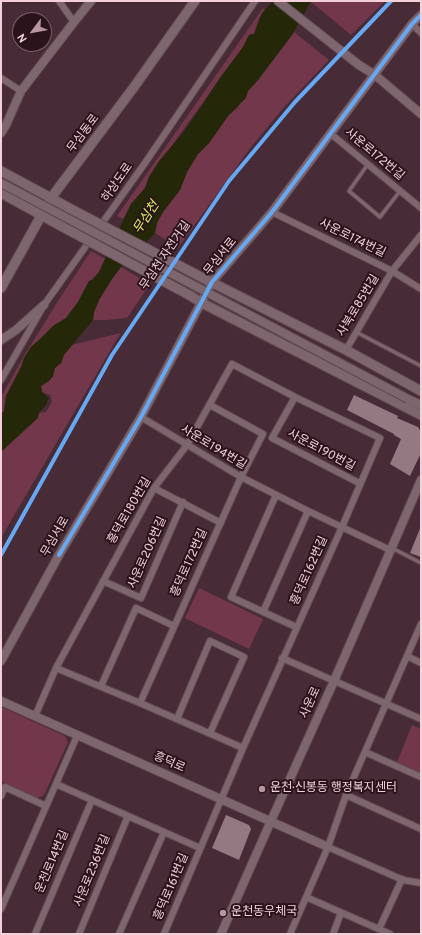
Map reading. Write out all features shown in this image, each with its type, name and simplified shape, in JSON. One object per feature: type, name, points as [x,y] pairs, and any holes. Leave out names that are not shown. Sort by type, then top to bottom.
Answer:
[{"type":"main road","name":"무심동로","points":[[1,288],[52,198],[195,1]]},
{"type":"main road","points":[[1,171],[203,278],[346,350],[421,391]]},
{"type":"main road","points":[[1,193],[202,303],[421,415]]},
{"type":"street","points":[[59,1],[74,22]]},
{"type":"street","points":[[1,133],[21,91],[91,1]]},
{"type":"street","name":"하상도로","points":[[1,380],[44,305],[145,163],[255,1]]},
{"type":"street","points":[[278,1],[359,65],[375,75],[421,114]]},
{"type":"street","name":"무심서로","points":[[1,661],[59,555],[141,417],[212,282],[272,212],[412,24],[421,15]]},
{"type":"street","points":[[412,24],[421,33]]},
{"type":"street","points":[[1,78],[21,91]]},
{"type":"street","name":"사운로172번길","points":[[331,134],[421,208]]},
{"type":"street","points":[[1,183],[421,405]]},
{"type":"street","name":"사운로174번길","points":[[272,212],[392,271],[421,289]]},
{"type":"street","name":"사북로85번길","points":[[346,350],[392,271],[421,235]]},
{"type":"street","points":[[1,340],[16,330],[44,305]]},
{"type":"street","name":"흥덕로180번길","points":[[35,716],[56,668],[154,488],[187,445],[232,364],[295,397]]},
{"type":"street","name":"사운로190번길","points":[[295,397],[272,438],[359,483]]},
{"type":"street","name":"흥덕로162번길","points":[[221,798],[380,438],[295,397]]},
{"type":"street","name":"흥덕로172번길","points":[[140,703],[241,477],[263,434],[210,405]]},
{"type":"street","name":"사운로194번길","points":[[141,417],[241,477],[308,512],[391,549]]},
{"type":"street","name":"사운로","points":[[221,934],[334,681],[421,480]]},
{"type":"street","points":[[154,488],[221,523]]},
{"type":"street","points":[[276,495],[231,597],[296,627]]},
{"type":"street","name":"사운로206번길","points":[[103,581],[141,598],[183,502]]},
{"type":"street","points":[[262,612],[308,512]]},
{"type":"street","name":"사운로206번길","points":[[101,686],[136,608],[174,626]]},
{"type":"street","points":[[290,934],[328,847],[346,795],[421,624]]},
{"type":"street","points":[[177,719],[210,641],[244,657],[210,733]]},
{"type":"street","points":[[407,656],[421,663]]},
{"type":"street","points":[[282,658],[421,719]]},
{"type":"street","points":[[56,668],[243,748]]},
{"type":"street","name":"흥덕로","points":[[1,701],[328,847],[402,879],[421,883]]},
{"type":"street","points":[[1,908],[77,736]]},
{"type":"street","points":[[365,752],[421,777]]},
{"type":"street","name":"흥덕로161번길","points":[[56,784],[200,848]]},
{"type":"street","points":[[1,796],[5,787],[46,806]]},
{"type":"street","points":[[346,795],[421,829]]},
{"type":"street","name":"흥덕로161번길","points":[[164,934],[221,798]]},
{"type":"street","name":"운천로14번길","points":[[35,934],[92,800]]},
{"type":"street","name":"사운로236번길","points":[[79,934],[128,816]]},
{"type":"street","points":[[119,934],[164,832]]},
{"type":"street","points":[[371,934],[377,928],[402,879]]},
{"type":"street","points":[[306,897],[390,934]]},
{"type":"street","points":[[333,934],[341,913]]},
{"type":"lane","points":[[368,164],[349,191],[380,217],[400,191]]},
{"type":"lane","points":[[356,332],[421,366]]},
{"type":"lane","points":[[391,549],[421,563]]},
{"type":"shaded area","points":[[310,1],[385,1],[351,35]]},
{"type":"shaded area","points":[[263,8],[265,10],[259,18],[254,34],[249,35],[243,47],[149,177],[145,188],[131,204],[123,219],[117,216]]},
{"type":"shaded area","points":[[294,32],[329,60],[285,106],[251,147],[178,248],[155,233],[157,223],[163,212],[180,190],[187,172],[198,154],[209,143],[228,116],[237,108],[248,91]]},
{"type":"shaded area","points":[[91,251],[105,259],[99,272],[92,280],[89,281],[78,302],[66,318],[53,326],[31,347],[24,358],[6,396],[4,411],[1,414],[1,397],[24,356]]},
{"type":"shaded area","points":[[121,267],[150,284],[127,318],[93,320],[94,312],[99,300]]},
{"type":"shaded area","points":[[121,333],[1,538],[1,452],[39,413],[46,412],[52,402],[50,395],[42,392],[41,386],[49,381],[53,376],[55,368],[61,363],[63,355],[71,345]]},
{"type":"shaded area","points":[[199,588],[263,619],[249,649],[185,618]]},
{"type":"shaded area","points":[[1,707],[65,736],[68,742],[44,795],[37,798],[1,781]]},
{"type":"shaded area","points":[[412,725],[421,729],[421,773],[397,762]]},
{"type":"water","name":"무심천","points":[[273,1],[311,1],[292,35],[248,91],[246,98],[228,116],[209,143],[198,154],[187,172],[180,190],[163,212],[157,223],[155,233],[121,267],[112,279],[99,300],[94,312],[93,320],[64,355],[61,363],[55,368],[53,376],[49,381],[41,386],[42,392],[50,399],[48,399],[46,405],[39,413],[38,418],[1,452],[1,414],[4,411],[6,396],[24,358],[31,347],[53,326],[66,318],[78,302],[89,281],[92,280],[99,272],[131,204],[145,188],[149,177],[159,161],[182,134],[219,79],[243,47],[249,35],[254,34],[262,13]]},
{"type":"building","points":[[354,395],[398,416],[397,418],[418,427],[421,432],[421,453],[410,476],[390,464],[401,439],[347,410]]},
{"type":"building","points":[[421,526],[421,557],[410,553]]},
{"type":"building","points":[[226,815],[249,825],[251,829],[239,860],[212,848]]},
{"type":"cycle path","name":"무심천 자전거길","points":[[1,555],[112,355],[229,181],[295,102],[391,1]]},
{"type":"cycle path","points":[[59,555],[141,417],[212,282],[272,212],[412,24],[421,15]]},
{"type":"place","name":"운천·신봉동 행정복지센터","points":[[262,789]]},
{"type":"place","name":"운천동우체국","points":[[223,913]]}]
